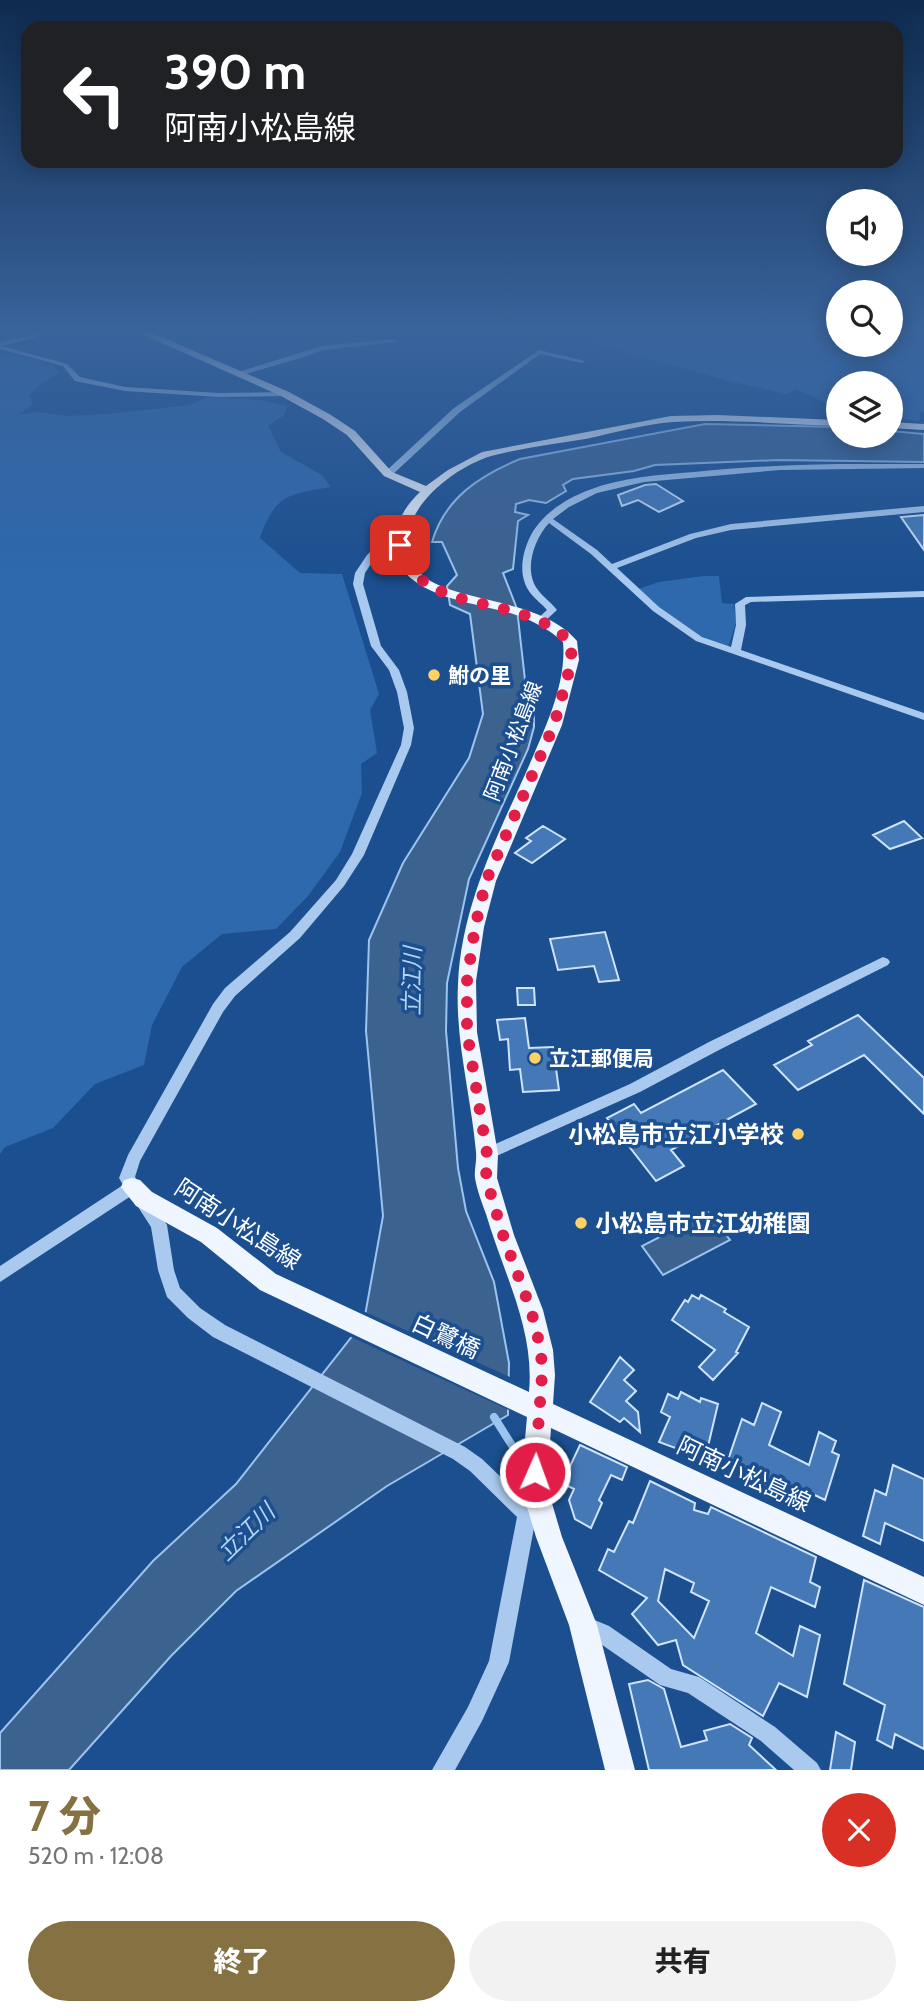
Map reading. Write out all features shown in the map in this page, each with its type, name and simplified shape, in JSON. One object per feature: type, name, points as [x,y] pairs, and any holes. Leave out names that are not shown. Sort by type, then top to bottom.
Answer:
[{"type":"main road","points":[[318,414],[351,433],[388,474],[428,491]]},
{"type":"main road","points":[[400,545],[405,517],[414,504],[465,463],[486,454],[671,419],[826,422]]},
{"type":"main road","points":[[903,426],[924,427]]},
{"type":"main road","name":"阿南小松島線","points":[[400,545],[410,569],[441,591],[534,617],[551,624],[570,642],[572,660],[554,725],[486,881],[475,927],[467,981],[467,1032],[487,1154],[486,1178],[503,1235],[531,1310],[541,1350],[542,1375],[527,1404],[535,1472],[532,1507],[549,1538],[583,1625],[620,1770]]},
{"type":"main road","name":"阿南小松島線","points":[[132,1187],[144,1199],[209,1235],[268,1282],[353,1324]]},
{"type":"main road","name":"白鷺橋","points":[[353,1324],[527,1404]]},
{"type":"main road","name":"阿南小松島線","points":[[527,1404],[924,1591]]},
{"type":"street","points":[[388,474],[453,414]]},
{"type":"street","points":[[534,617],[552,610],[547,601],[531,589],[527,574],[528,556],[537,530],[548,519],[593,492],[674,476],[773,468],[924,466]]},
{"type":"street","points":[[612,567],[693,536],[731,527],[924,509]]},
{"type":"street","points":[[548,519],[612,567],[633,589],[679,627],[699,639],[924,717]]},
{"type":"street","points":[[400,545],[379,548],[360,573],[358,584],[376,646],[394,670],[402,692],[409,728],[406,745],[358,855],[340,883],[295,934],[230,992],[218,1008],[133,1160],[127,1178],[159,1225],[166,1270],[173,1292],[194,1313],[219,1331],[459,1453],[532,1507],[499,1662],[475,1714],[443,1770]]},
{"type":"street","points":[[734,653],[741,625],[740,604],[749,599],[924,594]]},
{"type":"street","points":[[487,1154],[635,1088],[883,962]]},
{"type":"street","points":[[0,1275],[132,1187]]},
{"type":"street","points":[[583,1625],[603,1633],[667,1678],[692,1684],[768,1734],[810,1770]]},
{"type":"shaded area","points":[[0,414],[69,416],[284,414],[268,426],[281,452],[322,475],[331,487],[294,495],[278,504],[260,538],[300,573],[342,574],[379,694],[370,710],[377,753],[361,764],[362,793],[340,852],[308,896],[276,929],[222,934],[182,967],[152,1025],[144,1065],[95,1084],[53,1128],[5,1147],[0,1154]]},
{"type":"shaded area","points":[[903,414],[920,414],[919,421],[903,419]]},
{"type":"shaded area","points":[[719,576],[722,603],[734,604],[736,623],[728,648],[691,630],[638,589],[659,582]]},
{"type":"water","name":"立江川","points":[[705,424],[826,427],[826,448],[903,448],[903,432],[924,434],[924,462],[778,460],[655,465],[634,471],[573,479],[563,485],[566,491],[546,503],[529,500],[516,504],[515,512],[528,515],[518,521],[513,569],[503,573],[517,609],[525,680],[534,705],[534,727],[528,749],[469,879],[447,983],[446,1031],[458,1168],[466,1211],[494,1282],[509,1363],[508,1415],[387,1486],[236,1591],[171,1656],[69,1770],[0,1770],[0,1733],[153,1561],[236,1484],[364,1321],[383,1216],[366,1031],[369,940],[403,863],[469,758],[483,714],[470,614],[450,605],[447,586],[457,575],[442,542],[432,542],[445,513],[466,490],[491,473],[520,459]]},
{"type":"water","points":[[708,1212],[730,1240],[663,1275],[642,1246]]},
{"type":"pier","points":[[363,1311],[512,1378],[511,1411],[349,1336],[361,1320]]},
{"type":"building","points":[[656,484],[683,501],[659,512],[638,500],[622,506],[618,495]]},
{"type":"building","points":[[924,515],[924,550],[901,517]]},
{"type":"building","points":[[904,821],[922,838],[890,849],[873,835]]},
{"type":"building","points":[[543,826],[565,839],[532,863],[515,853],[531,841],[526,838]]},
{"type":"building","points":[[605,932],[619,980],[599,982],[594,966],[558,970],[550,939]]},
{"type":"building","points":[[517,988],[534,988],[535,1005],[518,1005]]},
{"type":"building","points":[[858,1015],[924,1078],[924,1114],[864,1055],[798,1090],[774,1065],[812,1045],[808,1041]]},
{"type":"building","points":[[525,1018],[529,1048],[553,1047],[559,1090],[523,1092],[520,1069],[510,1070],[508,1039],[500,1040],[497,1020]]},
{"type":"building","points":[[723,1070],[756,1104],[671,1150],[684,1166],[656,1181],[607,1118],[634,1104],[641,1113]]},
{"type":"building","points":[[692,1295],[699,1299],[701,1295],[726,1309],[724,1312],[749,1327],[736,1352],[738,1353],[713,1380],[699,1367],[715,1350],[672,1320],[685,1300],[688,1302]]},
{"type":"building","points":[[620,1357],[634,1370],[624,1380],[636,1391],[626,1401],[638,1412],[640,1432],[624,1418],[620,1422],[590,1402]]},
{"type":"building","points":[[681,1392],[700,1402],[701,1398],[718,1404],[705,1459],[659,1442],[670,1417],[661,1412],[668,1394],[678,1399]]},
{"type":"building","points":[[762,1403],[781,1412],[769,1445],[809,1465],[819,1432],[836,1441],[832,1452],[839,1455],[825,1500],[798,1487],[792,1503],[778,1496],[780,1493],[726,1466],[742,1419],[754,1425]]},
{"type":"building","points":[[580,1445],[627,1467],[622,1480],[611,1475],[599,1500],[602,1503],[591,1528],[575,1519],[569,1500],[574,1489],[562,1483]]},
{"type":"building","points":[[893,1465],[924,1479],[924,1541],[885,1523],[880,1544],[863,1536],[875,1490],[886,1495]]},
{"type":"building","points":[[650,1481],[695,1503],[694,1510],[708,1514],[711,1507],[816,1557],[810,1582],[820,1587],[815,1607],[771,1587],[756,1633],[793,1656],[800,1626],[820,1635],[807,1697],[779,1683],[763,1716],[683,1665],[676,1640],[658,1645],[632,1614],[647,1598],[599,1570],[608,1549],[614,1552],[629,1521],[633,1523]],"holes":[[[665,1569],[694,1583],[691,1592],[709,1601],[694,1638],[658,1601]]]},
{"type":"building","points":[[864,1580],[924,1607],[924,1749],[895,1734],[892,1748],[877,1740],[885,1705],[844,1684]]},
{"type":"building","points":[[648,1680],[664,1689],[681,1747],[707,1740],[704,1731],[730,1724],[752,1738],[749,1745],[776,1770],[649,1770],[629,1684]]},
{"type":"building","points":[[836,1732],[855,1742],[851,1770],[830,1770]]},
{"type":"waterway","points":[[494,1417],[513,1447]]},
{"type":"place","name":"鮒の里","points":[[434,675]]},
{"type":"place","name":"立江郵便局","points":[[535,1058]]},
{"type":"place","name":"小松島市立江小学校","points":[[798,1134]]},
{"type":"place","name":"小松島市立江幼稚園","points":[[581,1223]]},
{"type":"route","points":[[400,545],[410,569],[441,591],[535,617],[551,624],[570,642],[572,660],[554,725],[486,881],[475,927],[467,981],[467,1032],[487,1154],[486,1178],[503,1235],[531,1310],[541,1350],[542,1375],[535,1472]]}]
